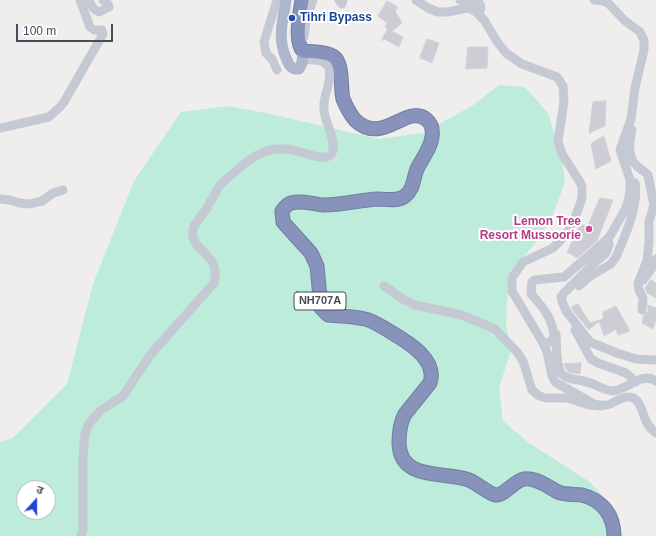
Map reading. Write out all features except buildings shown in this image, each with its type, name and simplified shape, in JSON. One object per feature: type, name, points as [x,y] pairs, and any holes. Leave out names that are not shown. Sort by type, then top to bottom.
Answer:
[{"type":"highway","points":[[302,0],[298,30],[299,44],[303,55]]},
{"type":"highway","name":"NH707A","points":[[303,55],[322,53],[333,56],[336,59],[340,68],[343,98],[346,106],[355,119],[362,125],[368,128],[384,128],[409,116],[416,115],[427,119],[432,129],[430,145],[418,168],[411,189],[403,197],[396,200],[377,199],[329,204],[305,202],[291,203],[282,211],[283,222],[311,253],[317,266],[321,308],[328,315],[349,316],[374,322],[413,346],[423,356],[430,367],[432,378],[430,383],[402,419],[399,434],[399,448],[405,461],[409,466],[428,474],[469,480],[493,494],[500,494],[518,482],[529,479],[541,482],[559,492],[581,495],[595,499],[608,512],[613,520],[614,536]]},
{"type":"main road","points":[[286,0],[280,39],[282,48],[288,64],[292,68],[299,68],[303,55]]},
{"type":"street","points":[[0,128],[49,117],[55,113],[64,102],[103,34],[102,30],[94,30],[90,27],[80,0]]},
{"type":"street","points":[[88,0],[94,9],[99,12],[109,7],[103,0]]},
{"type":"street","points":[[277,0],[264,42],[266,53],[272,59],[277,70]]},
{"type":"street","points":[[81,536],[83,531],[82,456],[83,443],[87,429],[89,424],[100,411],[123,396],[152,354],[214,283],[216,271],[214,264],[210,258],[195,244],[192,238],[192,232],[194,226],[218,188],[255,155],[266,151],[291,149],[325,157],[333,151],[332,138],[324,116],[323,106],[328,83],[329,68],[325,62],[303,55],[305,26],[313,0]]},
{"type":"street","points":[[339,0],[342,4],[344,0]]},
{"type":"street","points":[[416,0],[428,8],[438,12],[448,12],[468,8],[479,14],[506,53],[522,64],[557,77],[563,86],[564,102],[558,141],[562,154],[580,182],[582,188],[582,198],[575,218],[567,233],[553,248],[523,262],[512,278],[512,291],[543,343],[555,382],[594,404],[601,406]]},
{"type":"street","points":[[460,0],[478,3],[481,8],[479,14]]},
{"type":"street","points":[[543,343],[550,342],[554,338],[546,311],[531,294],[532,282],[534,280],[564,277],[601,245],[608,238],[626,208],[629,198],[630,180],[620,150],[631,116],[635,88],[644,50],[644,40],[640,32],[624,20],[608,3],[594,0]]},
{"type":"street","points":[[631,116],[634,124],[629,142],[630,152],[636,166],[648,175],[654,205],[649,221],[647,261],[638,283],[639,290],[643,298],[642,310]]},
{"type":"street","points":[[579,286],[589,277],[611,264],[619,248],[636,198],[634,182],[627,172]]},
{"type":"street","points":[[0,199],[30,204],[42,201],[53,192],[62,190]]},
{"type":"street","points":[[608,238],[610,245],[606,253],[592,264],[561,297],[562,310],[591,359],[626,373],[636,382]]},
{"type":"street","points":[[638,283],[644,278],[655,263]]},
{"type":"street","points":[[384,286],[415,305],[462,315],[495,329],[517,352],[523,361],[532,390],[539,396],[546,398],[568,398],[589,405],[601,406],[608,405],[627,397],[632,398],[639,404],[648,426],[656,433]]},
{"type":"street","points":[[562,301],[566,311],[590,342],[636,359],[656,360]]},
{"type":"street","points":[[550,324],[556,333],[557,354],[560,371],[566,378],[586,381],[612,391],[648,378],[652,378],[656,381]]},
{"type":"green space","points":[[499,85],[525,87],[548,113],[562,160],[565,182],[553,215],[537,241],[521,260],[511,279],[507,302],[506,324],[511,350],[499,388],[503,421],[529,443],[590,482],[608,502],[623,536],[0,536],[0,442],[13,438],[67,384],[93,284],[134,181],[181,112],[227,106],[266,113],[378,139],[423,133],[472,106]]},
{"type":"place","name":"Tihri Bypass","points":[[292,18]]},
{"type":"place","name":"Lemon Tree Resort Mussoorie","points":[[589,229]]}]
